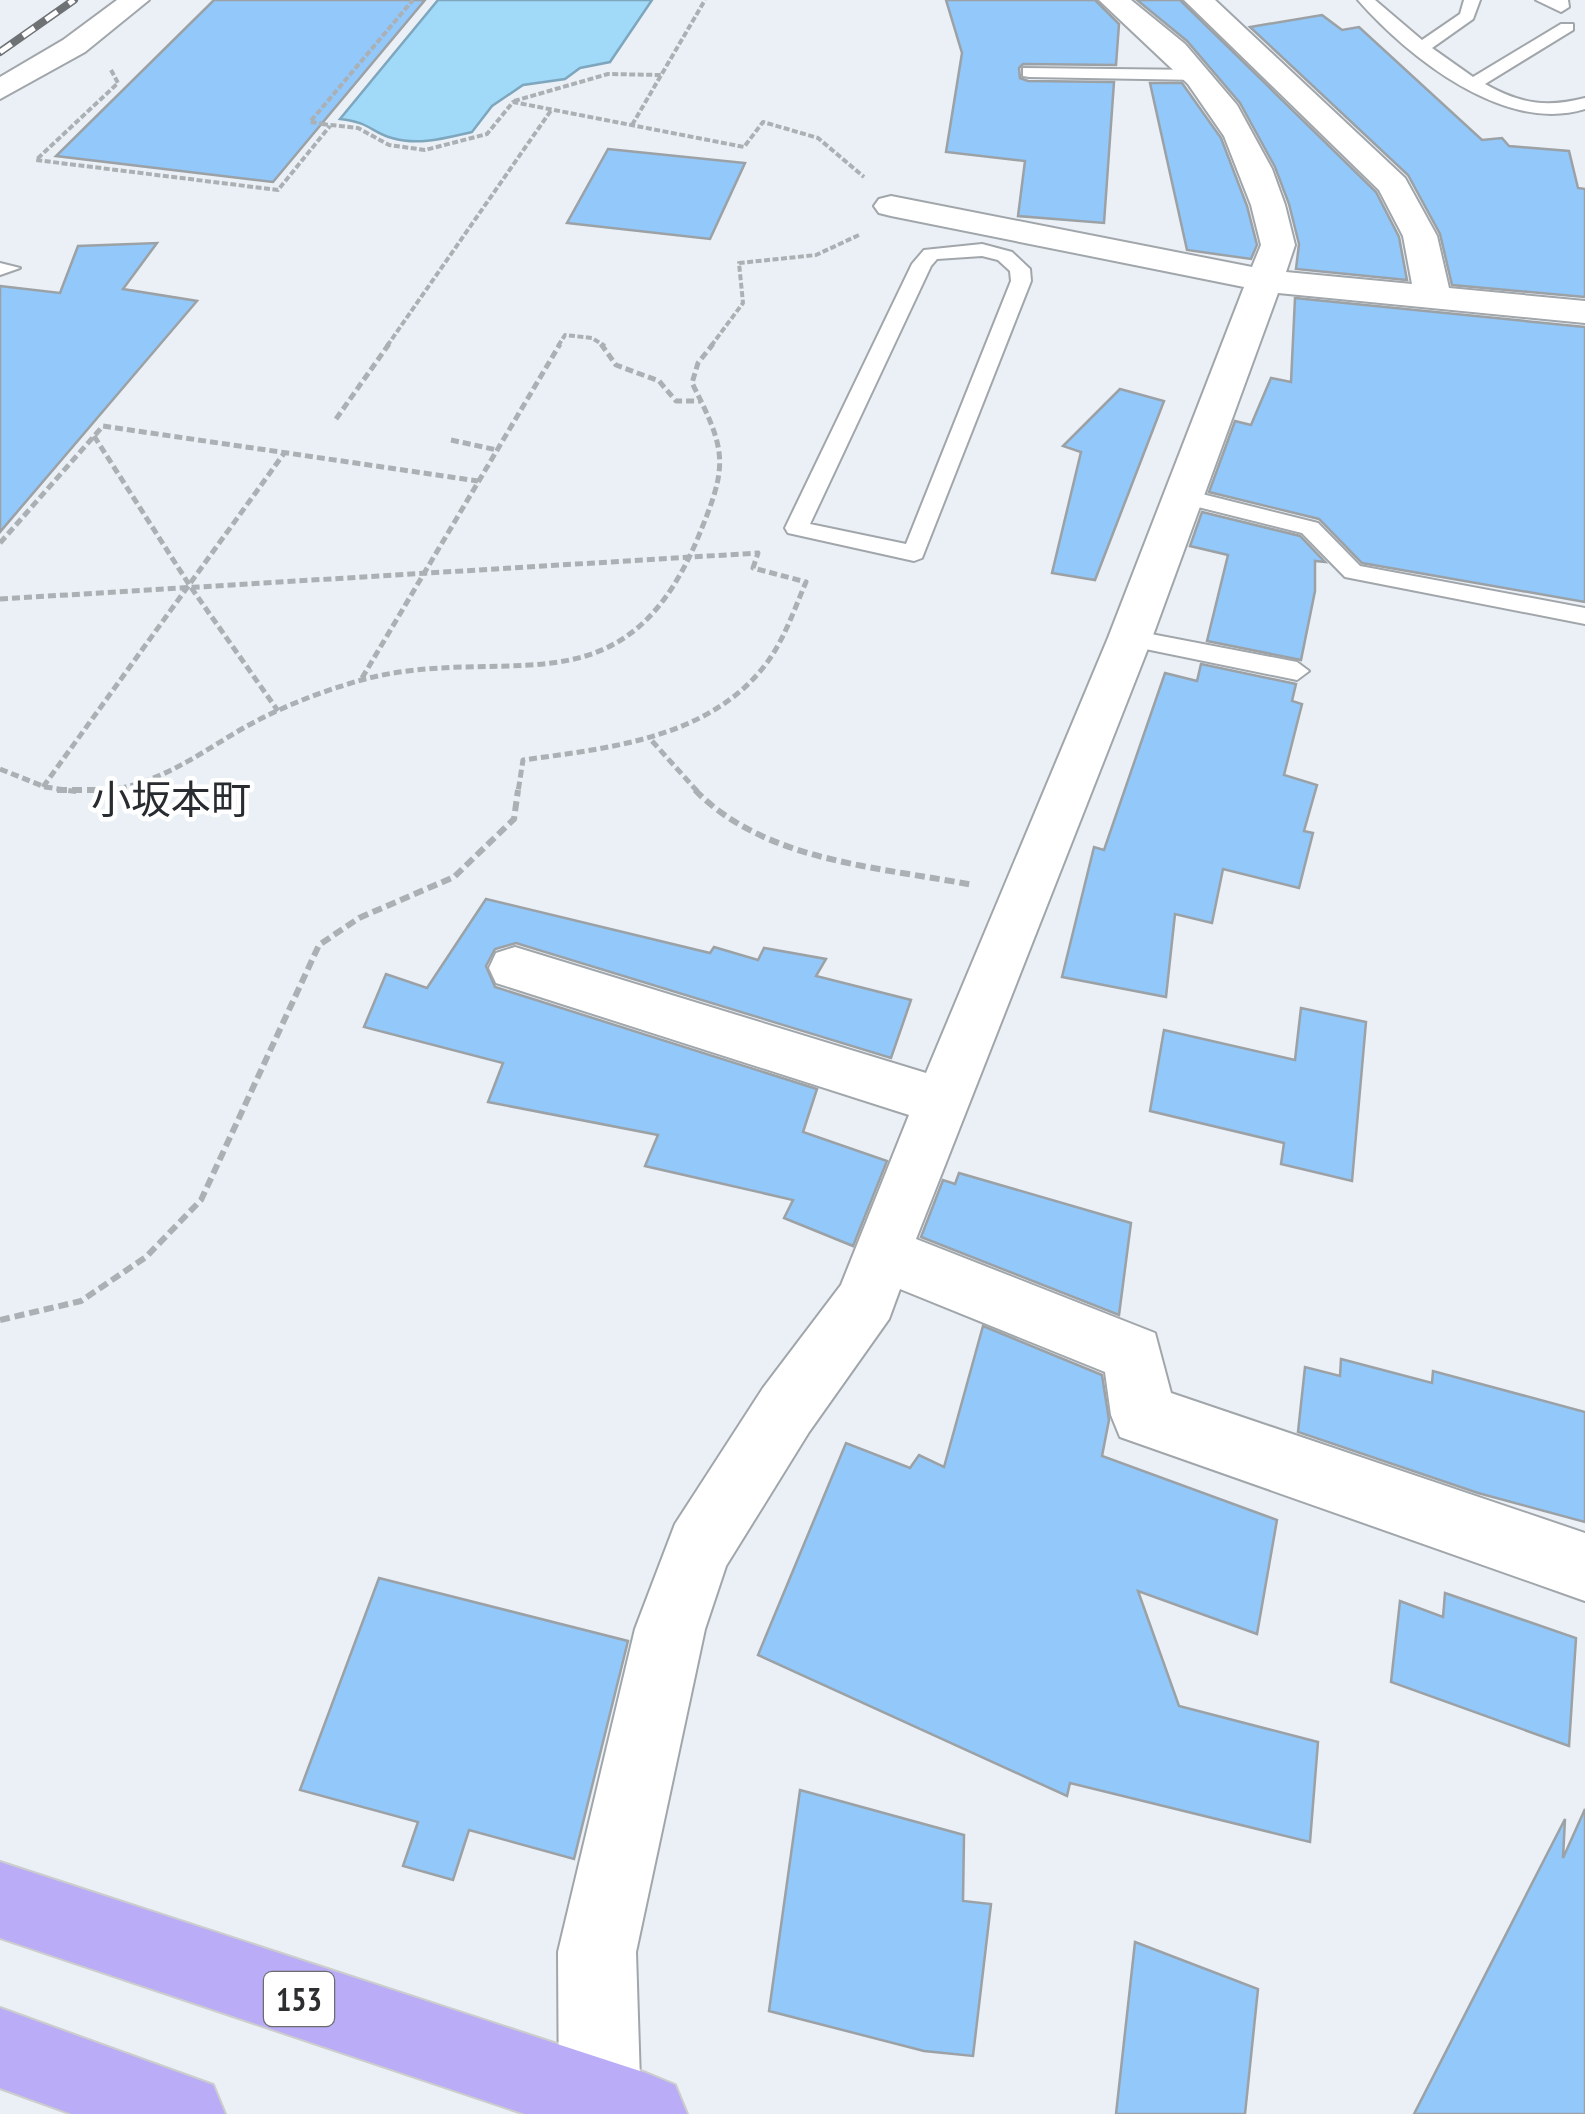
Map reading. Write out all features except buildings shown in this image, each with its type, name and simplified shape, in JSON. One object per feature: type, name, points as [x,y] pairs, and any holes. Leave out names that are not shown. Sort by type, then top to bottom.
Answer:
[{"type":"highway","name":"153","points":[[0,1900],[615,2109]]},
{"type":"highway","points":[[0,2048],[184,2114]]},
{"type":"street","points":[[0,90],[74,46],[135,0]]},
{"type":"street","points":[[615,2109],[597,1952],[670,1630],[699,1548],[786,1410],[867,1299],[881,1253],[1130,638],[1268,281],[1278,245],[1271,210],[1223,104],[1185,56],[1113,0]]},
{"type":"street","points":[[1198,0],[1275,68],[1393,185],[1420,236],[1434,297]]},
{"type":"street","points":[[891,206],[1268,281],[1585,312]]},
{"type":"street","points":[[515,968],[942,1102]]},
{"type":"street","points":[[881,1253],[1133,1354],[1143,1415],[1585,1567]]},
{"type":"lane","points":[[1423,46],[1468,16],[1472,0]]},
{"type":"lane","points":[[1544,0],[1560,3],[1567,27]]},
{"type":"lane","points":[[1371,2],[1472,85],[1527,109],[1551,112],[1585,104]]},
{"type":"lane","points":[[1472,85],[1567,27]]},
{"type":"lane","points":[[1567,27],[1585,34]]},
{"type":"lane","points":[[1030,72],[1200,75]]},
{"type":"lane","points":[[930,254],[1005,256],[1020,269],[1021,281],[914,554],[796,528],[922,264],[930,254]]},
{"type":"lane","points":[[1182,496],[1310,528],[1353,572],[1585,616]]},
{"type":"lane","points":[[1130,638],[1297,672]]},
{"type":"path","points":[[331,125],[310,122],[413,0]]},
{"type":"path","points":[[632,125],[705,0]]},
{"type":"path","points":[[74,46],[107,62],[118,83],[36,160],[278,190],[331,125]]},
{"type":"path","points":[[322,124],[358,128],[389,145],[426,150],[487,134],[513,102],[530,91],[572,85],[604,72],[661,75]]},
{"type":"path","points":[[0,769],[24,782],[83,796],[128,789],[182,768],[278,711],[361,680],[557,664],[592,657],[631,638],[654,616],[690,557],[721,468],[720,439],[692,383],[698,363],[743,304],[739,263],[816,255],[855,238],[891,206],[844,156],[818,138],[763,122],[744,147],[513,102]]},
{"type":"path","points":[[336,418],[552,110]]},
{"type":"path","points":[[361,680],[564,335],[592,338],[606,347],[616,365],[659,382],[676,401],[701,401]]},
{"type":"path","points":[[0,543],[102,426],[478,480]]},
{"type":"path","points":[[94,436],[190,586],[278,711]]},
{"type":"path","points":[[451,440],[497,450]]},
{"type":"path","points":[[43,786],[284,452]]},
{"type":"path","points":[[0,599],[758,553],[753,568],[806,582],[758,675],[694,722],[652,741],[523,760],[514,819],[481,846],[454,877],[359,918],[319,945],[201,1200],[146,1257],[81,1301],[0,1320]]},
{"type":"path","points":[[652,741],[715,808],[752,830],[794,847],[1025,896]]},
{"type":"water","points":[[438,0],[652,0],[610,62],[580,68],[565,79],[523,85],[492,106],[472,132],[412,141],[340,119]]},
{"type":"railway","points":[[0,52],[74,0]]},
{"type":"district","name":"小坂本町","points":[[171,799]]}]
